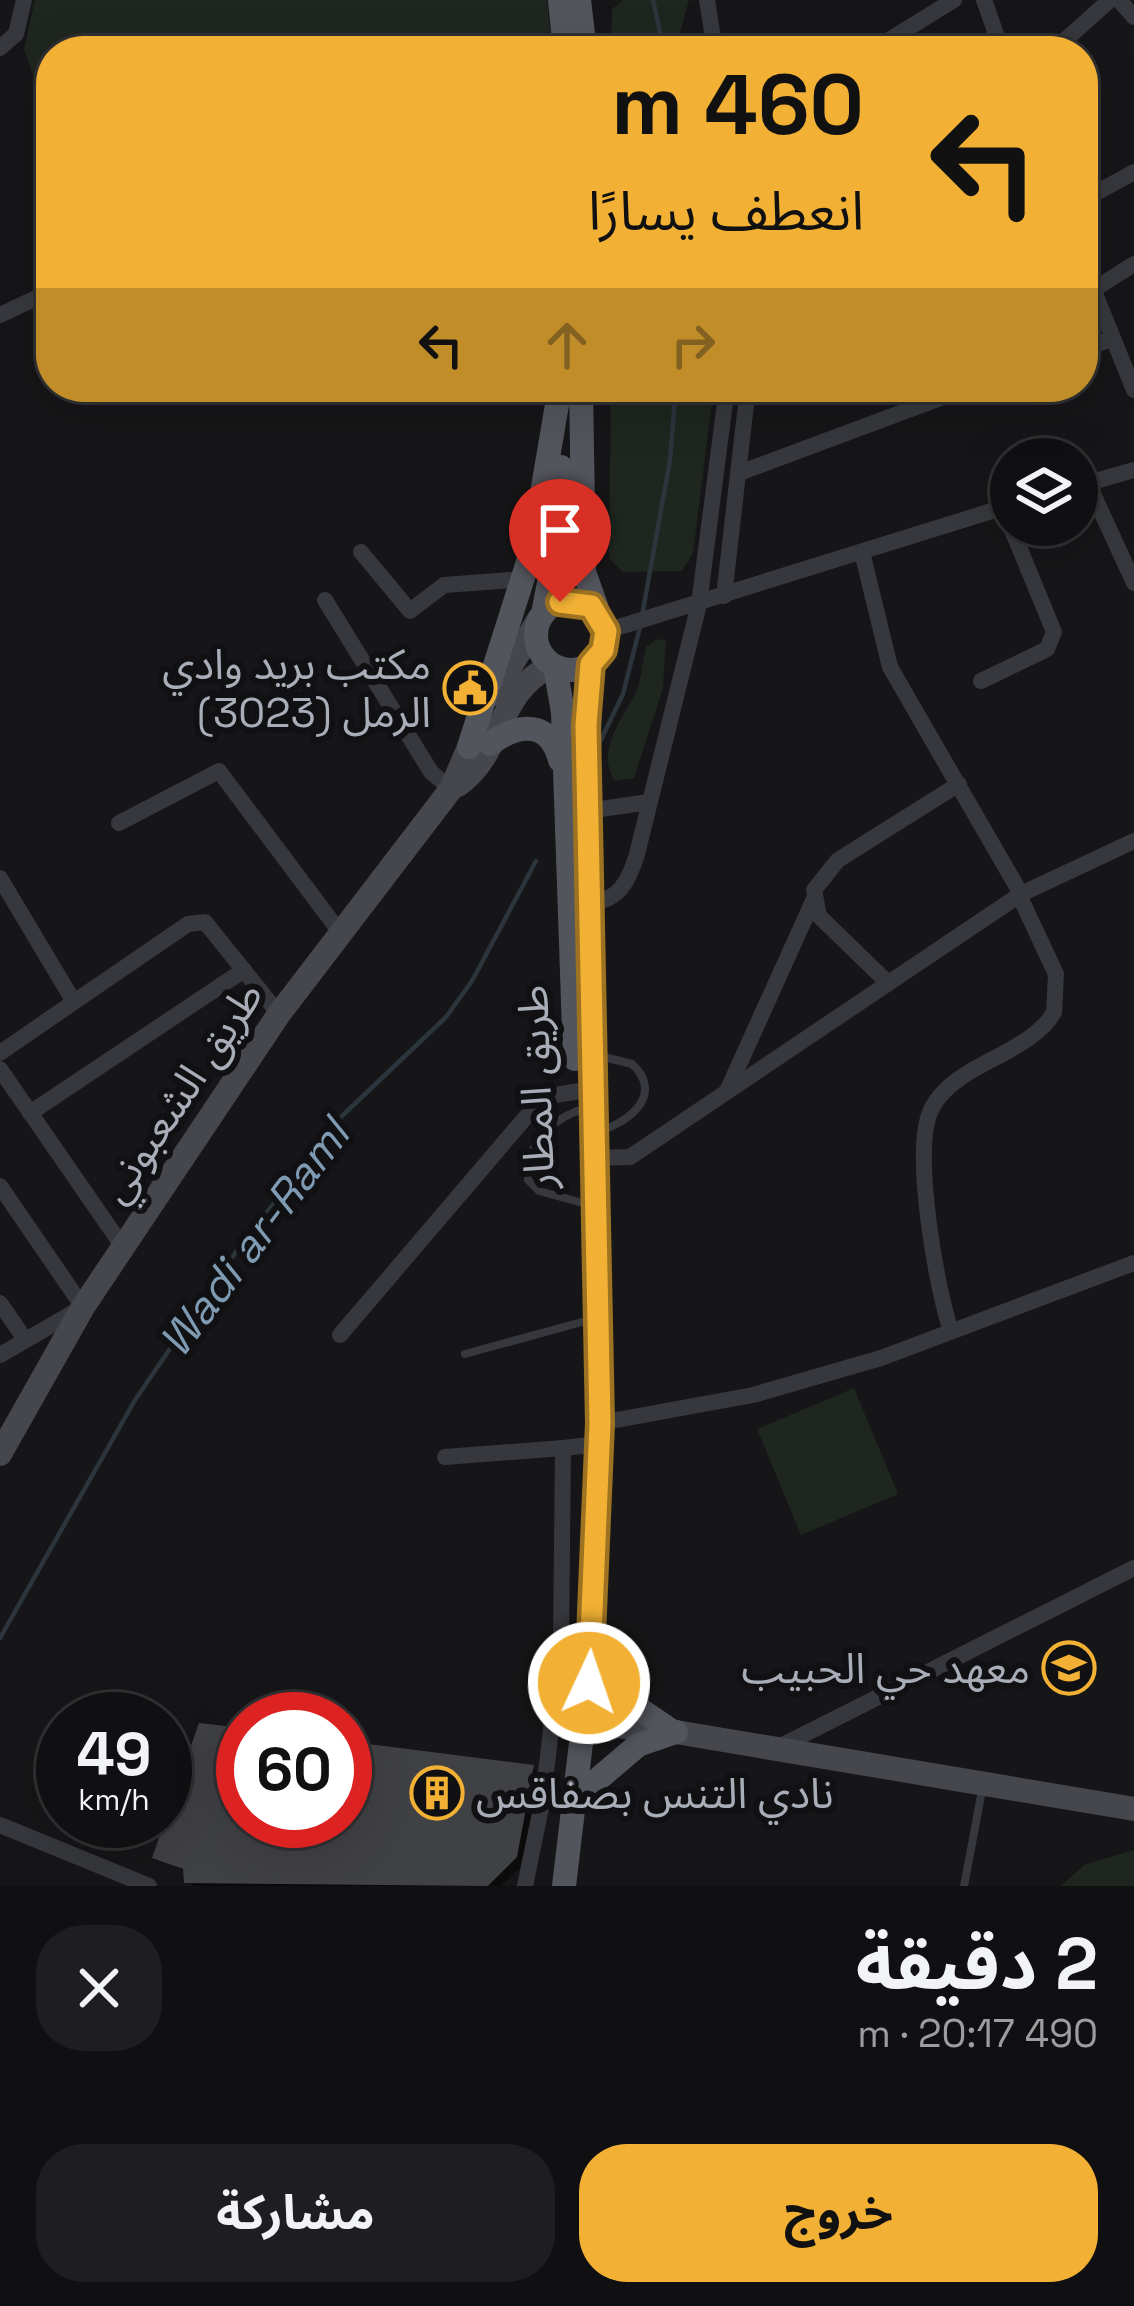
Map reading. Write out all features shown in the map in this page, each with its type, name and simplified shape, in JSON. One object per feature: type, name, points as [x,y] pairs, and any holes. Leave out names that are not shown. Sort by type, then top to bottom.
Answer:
[{"type":"main road","points":[[560,0],[564,36]]},
{"type":"main road","points":[[579,0],[583,36]]},
{"type":"main road","points":[[558,402],[525,579],[480,700],[480,746],[520,729],[540,729],[556,742],[565,777]]},
{"type":"main road","points":[[561,402],[560,530],[537,644],[553,666],[573,670],[591,664],[603,650],[602,622],[584,572],[581,402]]},
{"type":"main road","points":[[541,616],[571,600],[602,622]]},
{"type":"main road","name":"طريق المطار","points":[[587,1440],[594,1146],[582,1097],[591,1055],[587,812],[591,664]]},
{"type":"main road","name":"طريق المطار","points":[[553,666],[563,712],[582,1097],[582,1322],[594,1505],[586,1723],[564,1886]]},
{"type":"main road","points":[[592,1642],[629,1702],[674,1732]]},
{"type":"main road","points":[[577,1798],[638,1745],[674,1732]]},
{"type":"street","points":[[0,48],[16,34],[24,0]]},
{"type":"street","points":[[706,0],[712,36]]},
{"type":"street","points":[[895,36],[954,0]]},
{"type":"street","points":[[984,0],[997,36]]},
{"type":"street","points":[[1072,36],[1114,0],[1134,17]]},
{"type":"street","points":[[1098,192],[1134,172]]},
{"type":"street","points":[[1098,288],[1134,265]]},
{"type":"street","points":[[0,315],[36,298]]},
{"type":"street","points":[[1098,301],[1134,390]]},
{"type":"street","points":[[1098,344],[1112,339]]},
{"type":"street","points":[[589,903],[604,902],[623,888],[649,802],[699,604],[725,402]]},
{"type":"street","points":[[724,596],[746,402]]},
{"type":"street","points":[[905,402],[907,409]]},
{"type":"street","points":[[739,473],[927,402]]},
{"type":"street","points":[[1098,480],[1134,470]]},
{"type":"street","points":[[602,622],[699,604],[990,511]]},
{"type":"street","points":[[1098,515],[1134,583]]},
{"type":"street","points":[[981,681],[1047,649],[1054,632],[1022,546]]},
{"type":"street","points":[[862,552],[890,668],[1020,894],[1056,974],[1054,1012],[1039,1028],[960,1078],[939,1096],[927,1120],[933,1243],[951,1331]]},
{"type":"street","points":[[361,553],[410,611],[444,585],[525,579]]},
{"type":"street","points":[[325,599],[431,772],[451,789]]},
{"type":"street","name":"طريق الشعبوني","points":[[0,1454],[83,1307],[279,1014],[451,789],[476,770],[504,674],[541,616]]},
{"type":"street","name":"طريق الشعبوني","points":[[480,746],[518,687],[553,666]]},
{"type":"street","points":[[119,823],[219,771],[339,931]]},
{"type":"street","points":[[728,1090],[821,876],[838,860],[959,784]]},
{"type":"street","points":[[587,812],[649,802]]},
{"type":"street","points":[[594,1146],[630,1157],[1020,894],[1134,842]]},
{"type":"street","points":[[0,878],[74,1002]]},
{"type":"street","points":[[813,902],[819,916],[887,982]]},
{"type":"street","points":[[0,1053],[188,924],[205,922],[279,1014]]},
{"type":"street","points":[[29,1112],[244,970]]},
{"type":"street","points":[[0,1069],[123,1247]]},
{"type":"street","points":[[340,1335],[543,1097],[582,1097]]},
{"type":"street","points":[[0,1186],[83,1307],[0,1355]]},
{"type":"street","points":[[445,1457],[587,1440],[753,1395],[951,1331],[1134,1263]]},
{"type":"street","points":[[0,1303],[24,1339]]},
{"type":"street","points":[[524,1886],[543,1798],[587,1440]]},
{"type":"street","points":[[775,1749],[1134,1568]]},
{"type":"street","points":[[586,1723],[674,1732],[1134,1809]]},
{"type":"street","points":[[0,1825],[149,1886]]},
{"type":"lane","points":[[591,1055],[632,1064],[644,1083],[643,1103],[635,1115],[594,1146]]},
{"type":"lane","points":[[579,1202],[539,1191],[528,1180],[526,1168],[531,1148],[582,1097]]},
{"type":"lane","points":[[465,1354],[582,1322]]},
{"type":"lane","points":[[964,1886],[983,1784]]},
{"type":"shaded area","points":[[35,0],[547,0],[551,36],[36,36],[36,83],[24,50]]},
{"type":"shaded area","points":[[623,0],[689,0],[679,36],[611,36],[612,9]]},
{"type":"shaded area","points":[[611,402],[712,402],[693,553],[682,571],[623,572],[609,558]]},
{"type":"shaded area","points":[[657,639],[666,641],[663,688],[634,778],[615,781],[609,747],[637,689],[646,647]]},
{"type":"shaded area","points":[[854,1388],[898,1494],[801,1535],[757,1429]]},
{"type":"shaded area","points":[[1134,1850],[1134,1886],[1061,1886],[1084,1865]]},
{"type":"building","name":"نادي التنس بصفاقس","points":[[199,1723],[216,1725],[216,1848],[372,1848],[372,1744],[534,1765],[517,1857],[488,1886],[184,1883],[183,1869],[152,1858],[155,1848],[192,1848],[192,1743]]},
{"type":"waterway","name":"Wadi ar-Raml","points":[[653,0],[661,36]]},
{"type":"waterway","name":"Wadi ar-Raml","points":[[642,616],[670,460],[675,402]]},
{"type":"waterway","name":"Wadi ar-Raml","points":[[598,746],[623,694],[640,627]]},
{"type":"waterway","name":"Wadi ar-Raml","points":[[0,1638],[135,1400],[236,1252],[343,1115],[446,1017],[472,981],[536,861]]},
{"type":"place","name":"مكتب بريد وادي الرمل (3023)","points":[[470,688]]},
{"type":"place","name":"معهد حي الحبيب","points":[[1069,1668]]},
{"type":"place","name":"نادي التنس بصفاقس","points":[[437,1793]]},
{"type":"route","points":[[560,602],[591,606],[606,631],[603,650],[591,664],[586,725],[600,1423],[589,1683]]}]
